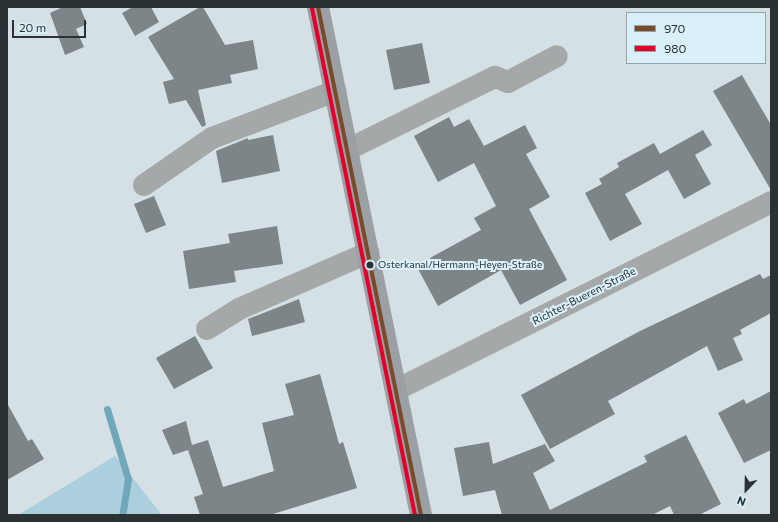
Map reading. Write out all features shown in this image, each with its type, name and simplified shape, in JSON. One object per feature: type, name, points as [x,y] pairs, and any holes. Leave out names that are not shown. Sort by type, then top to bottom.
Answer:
[{"type":"main road","points":[[318,7],[421,515]]},
{"type":"street","points":[[347,150],[495,77],[508,82],[557,56]]},
{"type":"street","points":[[144,185],[212,138],[335,91]]},
{"type":"street","name":"Richter-Bueren-Straße","points":[[396,390],[771,202]]},
{"type":"street","points":[[207,329],[239,309],[368,253]]},
{"type":"shaded area","points":[[115,456],[162,515],[18,515]]},
{"type":"building","points":[[63,7],[80,7],[87,24],[67,33],[76,29],[84,47],[65,55],[50,13]]},
{"type":"building","points":[[133,7],[151,7],[159,22],[135,36],[122,13]]},
{"type":"building","points":[[200,7],[203,7],[225,45],[253,40],[258,69],[230,75],[232,83],[198,90],[206,125],[202,127],[186,100],[169,104],[163,82],[174,79],[148,37]]},
{"type":"building","points":[[422,43],[430,83],[394,90],[386,50]]},
{"type":"building","points":[[742,75],[771,125],[771,190],[713,91]]},
{"type":"building","points":[[449,117],[454,127],[469,119],[484,146],[525,125],[537,148],[526,154],[550,197],[529,209],[567,280],[520,305],[501,270],[438,306],[418,269],[432,265],[430,258],[481,230],[474,218],[496,206],[474,163],[438,182],[414,136]]},
{"type":"building","points":[[703,130],[712,145],[695,155],[711,184],[684,199],[668,170],[625,194],[642,224],[610,241],[585,193],[602,184],[599,179],[619,167],[617,163],[654,143],[660,154]]},
{"type":"building","points":[[273,135],[280,171],[222,183],[216,151],[248,138],[248,140]]},
{"type":"building","points":[[154,196],[166,225],[146,233],[134,204]]},
{"type":"building","points":[[277,226],[283,264],[234,271],[236,282],[189,289],[183,251],[230,243],[228,234]]},
{"type":"building","points":[[760,274],[763,279],[771,275],[771,313],[740,330],[742,334],[733,338],[743,360],[718,371],[707,346],[608,401],[615,414],[550,449],[521,395],[640,331]]},
{"type":"building","points":[[299,299],[305,322],[252,336],[248,319]]},
{"type":"building","points":[[195,336],[213,368],[174,389],[156,358]]},
{"type":"building","points":[[320,374],[339,444],[343,442],[357,488],[270,515],[200,515],[194,497],[203,494],[188,450],[173,455],[162,430],[186,421],[192,445],[208,440],[223,487],[274,471],[262,423],[294,415],[285,384]]},
{"type":"building","points":[[771,391],[771,450],[744,463],[718,413],[744,399],[746,404]]},
{"type":"building","points":[[7,403],[28,441],[32,439],[44,459],[7,480]]},
{"type":"building","points":[[686,435],[721,504],[699,515],[674,515],[670,506],[652,515],[502,515],[495,490],[463,496],[454,448],[489,442],[493,464],[545,444],[555,461],[533,473],[550,510],[647,462],[644,456]]},
{"type":"waterway","points":[[107,409],[128,479],[122,515]]},
{"type":"transit line","name":"970","points":[[318,7],[421,515]]},
{"type":"transit line","name":"980","points":[[312,8],[415,515]]},
{"type":"place","name":"Osterkanal/Hermann-Heyen-Straße","points":[[370,265]]}]
